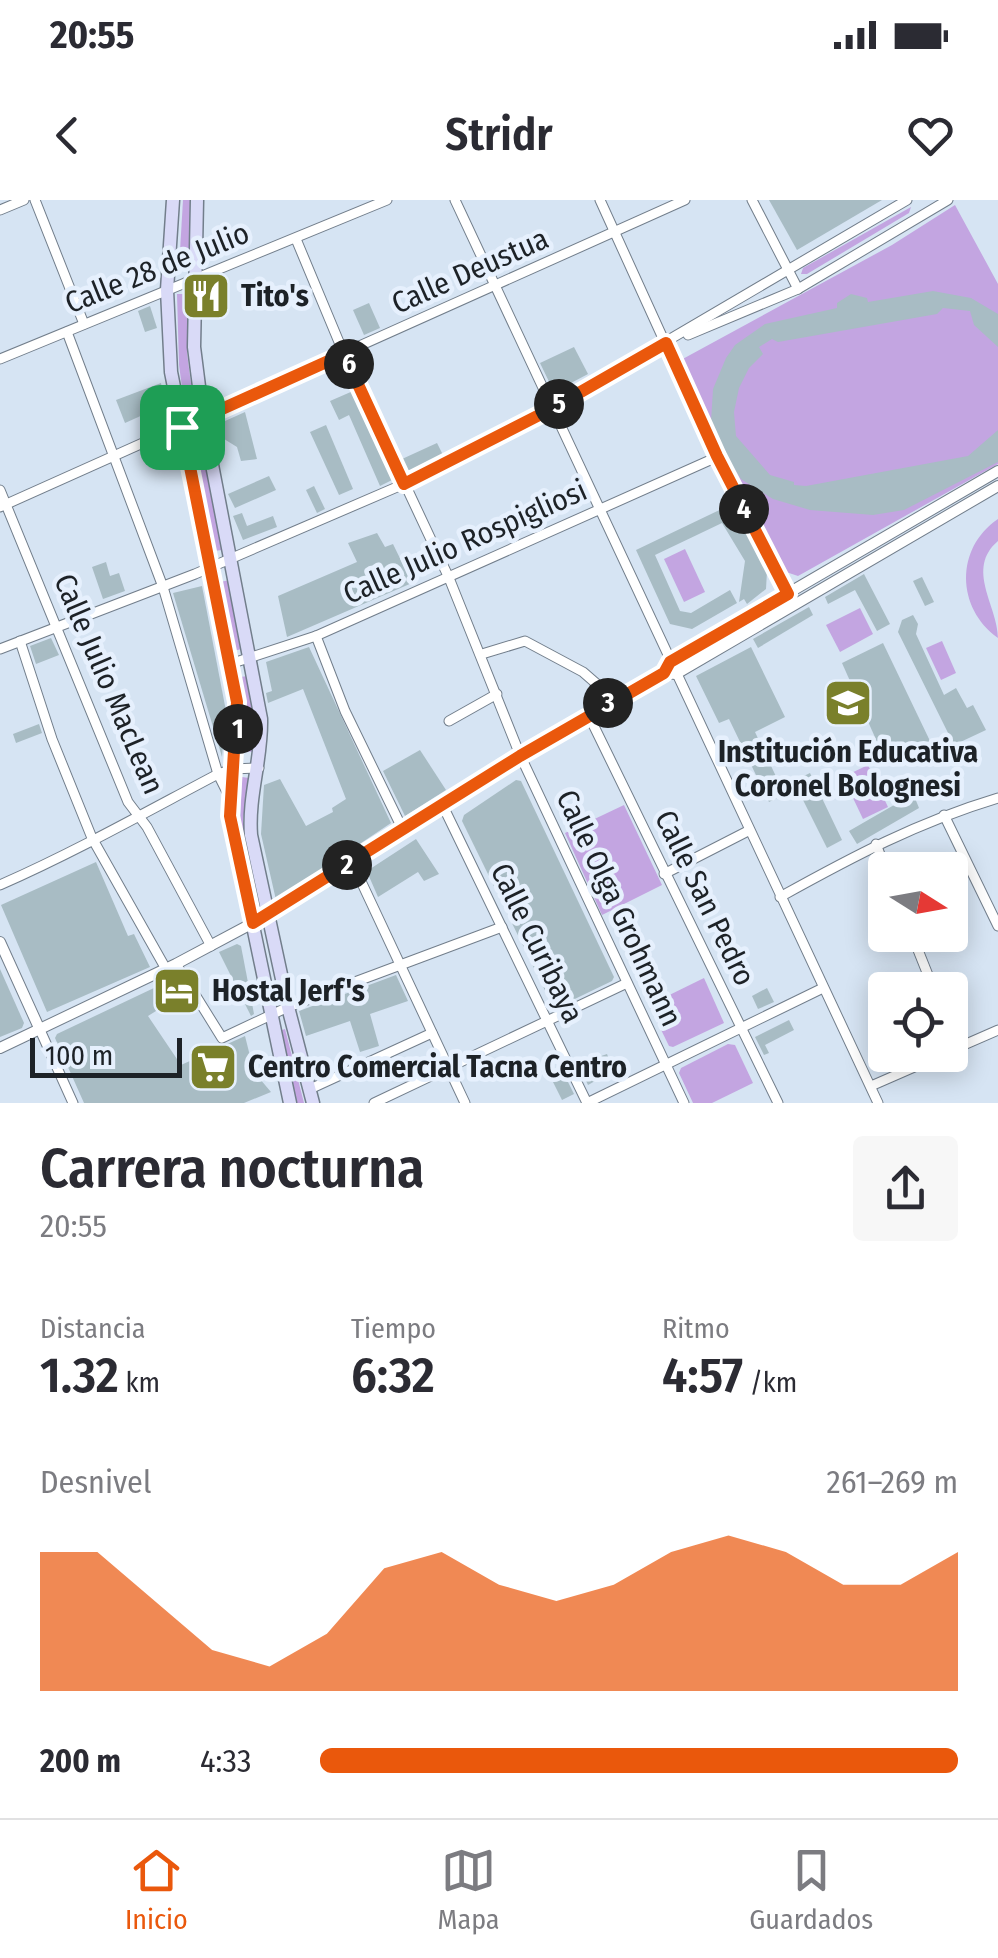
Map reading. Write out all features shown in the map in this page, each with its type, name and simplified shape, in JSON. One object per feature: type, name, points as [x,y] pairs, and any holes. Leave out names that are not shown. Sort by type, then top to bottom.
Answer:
[{"type":"main road","points":[[173,200],[167,290],[171,372],[238,716],[230,797],[232,826],[290,1103]]},
{"type":"main road","points":[[197,200],[194,347],[203,418],[261,720],[259,768],[250,816],[288,1007],[311,1096]]},
{"type":"street","points":[[0,210],[24,200]]},
{"type":"street","points":[[36,200],[84,324]]},
{"type":"street","name":"Calle 28 de Julio","points":[[0,359],[387,200]]},
{"type":"street","points":[[455,200],[670,669],[878,1103]]},
{"type":"street","points":[[600,200],[717,456],[795,606]]},
{"type":"street","name":"Calle Deustua","points":[[3,506],[686,200]]},
{"type":"street","points":[[752,200],[798,289]]},
{"type":"street","points":[[0,649],[212,567],[404,484],[551,409],[906,200]]},
{"type":"street","points":[[922,200],[928,212]]},
{"type":"street","points":[[666,343],[798,289],[948,200]]},
{"type":"street","name":"Calle Olga Grohmann","points":[[296,239],[344,354],[450,578],[520,756],[684,1103]]},
{"type":"street","points":[[66,332],[163,587],[218,774],[230,797]]},
{"type":"street","name":"Calle Julio Rospigliosi","points":[[230,664],[316,636],[717,456]]},
{"type":"street","points":[[670,669],[788,594],[998,471]]},
{"type":"street","points":[[0,1048],[171,967],[253,923],[588,714],[795,606],[998,486]]},
{"type":"street","name":"Calle Julio MacLean","points":[[0,490],[3,506],[128,802],[211,946]]},
{"type":"street","points":[[819,577],[824,589]]},
{"type":"street","points":[[316,636],[345,712],[402,830]]},
{"type":"street","points":[[20,641],[52,740],[92,838],[171,967],[222,1038],[288,1007],[502,927]]},
{"type":"street","points":[[482,654],[525,641],[583,672],[614,699]]},
{"type":"street","points":[[449,720],[497,694]]},
{"type":"street","name":"Calle San Pedro","points":[[588,714],[778,1103]]},
{"type":"street","points":[[0,884],[69,855],[92,838],[218,774],[259,768]]},
{"type":"street","points":[[780,898],[876,844],[944,814],[998,798]]},
{"type":"street","name":"Calle Curibaya","points":[[442,804],[587,1103]]},
{"type":"street","points":[[944,814],[997,923]]},
{"type":"street","points":[[664,874],[748,830]]},
{"type":"street","points":[[876,844],[879,852]]},
{"type":"street","points":[[352,862],[465,1103]]},
{"type":"street","points":[[0,942],[73,1103]]},
{"type":"street","points":[[374,1103],[386,1101],[627,983]]},
{"type":"street","points":[[587,1103],[823,988]]},
{"type":"street","points":[[968,1044],[998,1030]]},
{"type":"street","points":[[311,1096],[432,1033]]},
{"type":"street","points":[[870,1086],[903,1072]]},
{"type":"shaded area","points":[[183,200],[193,200],[188,270],[179,268]]},
{"type":"shaded area","points":[[955,205],[998,284],[998,464],[798,576],[786,572],[720,453],[679,361],[892,245]]},
{"type":"shaded area","points":[[911,207],[909,213],[801,274],[803,268]]},
{"type":"shaded area","points":[[177,294],[189,294],[187,353],[194,407],[185,409],[179,365]]},
{"type":"shaded area","points":[[202,436],[222,550],[214,551],[192,440]]},
{"type":"shaded area","points":[[998,519],[998,541],[984,563],[983,576],[998,638],[974,611],[966,578],[974,546]]},
{"type":"shaded area","points":[[685,549],[705,592],[684,602],[664,559]]},
{"type":"shaded area","points":[[230,580],[242,649],[233,651],[220,582]]},
{"type":"shaded area","points":[[860,608],[873,634],[840,652],[826,625]]},
{"type":"shaded area","points":[[942,641],[956,673],[941,680],[926,648]]},
{"type":"shaded area","points":[[248,676],[254,719],[253,752],[243,751],[245,721],[240,677]]},
{"type":"shaded area","points":[[868,765],[888,807],[863,819],[843,777]]},
{"type":"shaded area","points":[[242,777],[249,778],[243,820],[259,904],[256,907],[240,830]]},
{"type":"shaded area","points":[[624,805],[662,885],[602,915],[565,833]]},
{"type":"shaded area","points":[[704,978],[724,1023],[669,1046],[649,1005]]},
{"type":"shaded area","points":[[285,1029],[304,1103],[296,1103],[279,1031]]},
{"type":"shaded area","points":[[728,1044],[735,1045],[753,1083],[712,1103],[693,1103],[679,1073],[681,1068]]},
{"type":"building","points":[[769,200],[882,200],[797,250]]},
{"type":"building","points":[[933,291],[971,298],[998,314],[998,347],[974,325],[970,311],[943,308],[937,314],[778,342],[772,339],[759,347],[763,354],[749,368],[739,388],[734,412],[736,436],[770,475],[794,485],[968,456],[998,430],[998,462],[904,510],[873,515],[810,510],[773,499],[741,479],[711,422],[713,389],[735,345],[765,324],[837,308],[837,303],[851,294],[867,298],[868,302]]},
{"type":"building","points":[[369,303],[380,328],[364,335],[353,310]]},
{"type":"building","points":[[150,306],[157,328],[145,332],[138,311]]},
{"type":"building","points":[[574,347],[588,374],[554,392],[540,363]]},
{"type":"building","points":[[161,383],[165,405],[125,423],[116,400]]},
{"type":"building","points":[[353,391],[392,480],[380,486],[349,415],[339,420],[330,401]]},
{"type":"building","points":[[245,412],[257,459],[241,461],[237,447],[216,434],[225,421]]},
{"type":"building","points":[[326,425],[353,489],[339,495],[310,432]]},
{"type":"building","points":[[437,443],[443,455],[409,473],[402,459]]},
{"type":"building","points":[[269,476],[276,490],[235,508],[228,494]]},
{"type":"building","points":[[314,486],[325,509],[317,513],[306,490]]},
{"type":"building","points":[[732,504],[767,571],[766,589],[747,604],[744,599],[739,602],[745,561],[722,523],[655,555],[680,611],[691,613],[730,590],[737,603],[692,629],[670,624],[636,550]]},
{"type":"building","points":[[242,513],[247,526],[273,516],[277,527],[243,540],[233,516]]},
{"type":"building","points":[[377,533],[385,547],[393,544],[412,583],[287,637],[278,596],[357,562],[348,543]]},
{"type":"building","points":[[106,562],[110,576],[119,573],[125,591],[103,599],[92,567]]},
{"type":"building","points":[[864,574],[890,624],[877,631],[855,590],[828,604],[825,597]]},
{"type":"building","points":[[922,577],[934,602],[925,606],[913,581]]},
{"type":"building","points":[[202,586],[226,711],[222,757],[173,593]]},
{"type":"building","points":[[809,607],[813,615],[758,648],[753,639]]},
{"type":"building","points":[[913,615],[918,624],[916,634],[944,695],[956,688],[967,708],[973,705],[986,730],[954,745],[898,632],[902,620]]},
{"type":"building","points":[[51,638],[59,655],[36,664],[30,646]]},
{"type":"building","points":[[883,643],[930,741],[886,762],[842,663]]},
{"type":"building","points":[[309,647],[391,823],[276,900],[261,834],[264,785],[280,779],[306,826],[333,812],[332,808],[346,799],[303,689],[268,703],[266,693],[272,691],[266,662]]},
{"type":"building","points":[[751,647],[785,717],[755,732],[781,787],[810,773],[842,840],[827,848],[797,788],[769,802],[729,719],[719,723],[696,676]]},
{"type":"building","points":[[39,724],[42,733],[16,743],[13,734]]},
{"type":"building","points":[[420,750],[446,790],[405,816],[383,771]]},
{"type":"building","points":[[906,776],[919,808],[857,844],[849,831],[901,801],[893,783]]},
{"type":"building","points":[[516,780],[521,781],[614,977],[554,1009],[462,821],[464,815]]},
{"type":"building","points":[[416,839],[439,874],[424,881],[418,872],[378,897],[368,874],[370,869]]},
{"type":"building","points":[[96,862],[128,936],[134,934],[150,967],[47,1012],[1,905]]},
{"type":"building","points":[[241,946],[254,1014],[251,1016],[219,952]]},
{"type":"building","points":[[0,969],[24,1023],[22,1028],[0,1037]]},
{"type":"building","points":[[396,975],[408,1001],[370,1014],[379,1046],[360,1052],[350,1021],[306,1036],[299,1011]]},
{"type":"building","points":[[175,978],[189,1000],[176,1008],[172,1001],[148,1016],[181,1065],[245,1036],[254,1072],[271,1092],[244,1103],[84,1103],[55,1038],[57,1034]]},
{"type":"building","points":[[767,988],[774,1002],[758,1009],[752,996]]},
{"type":"building","points":[[789,1020],[794,1030],[765,1045],[769,1053],[764,1055],[755,1037]]},
{"type":"building","points":[[607,1054],[613,1070],[593,1077],[595,1081],[588,1085],[578,1064]]},
{"type":"building","points":[[565,1076],[574,1094],[562,1100],[553,1082]]},
{"type":"place","name":"Tito's","points":[[206,296]]},
{"type":"place","name":"Institución Educativa Coronel Bolognesi","points":[[848,703]]},
{"type":"place","name":"Hostal Jerf's","points":[[177,991]]},
{"type":"place","name":"Centro Comercial Tacna Centro","points":[[213,1067]]},
{"type":"route","points":[[666,343],[717,456],[788,594],[670,662],[664,673],[520,756],[253,923],[230,816],[237,702],[182,427],[344,354],[404,484],[551,409],[666,343]]}]
